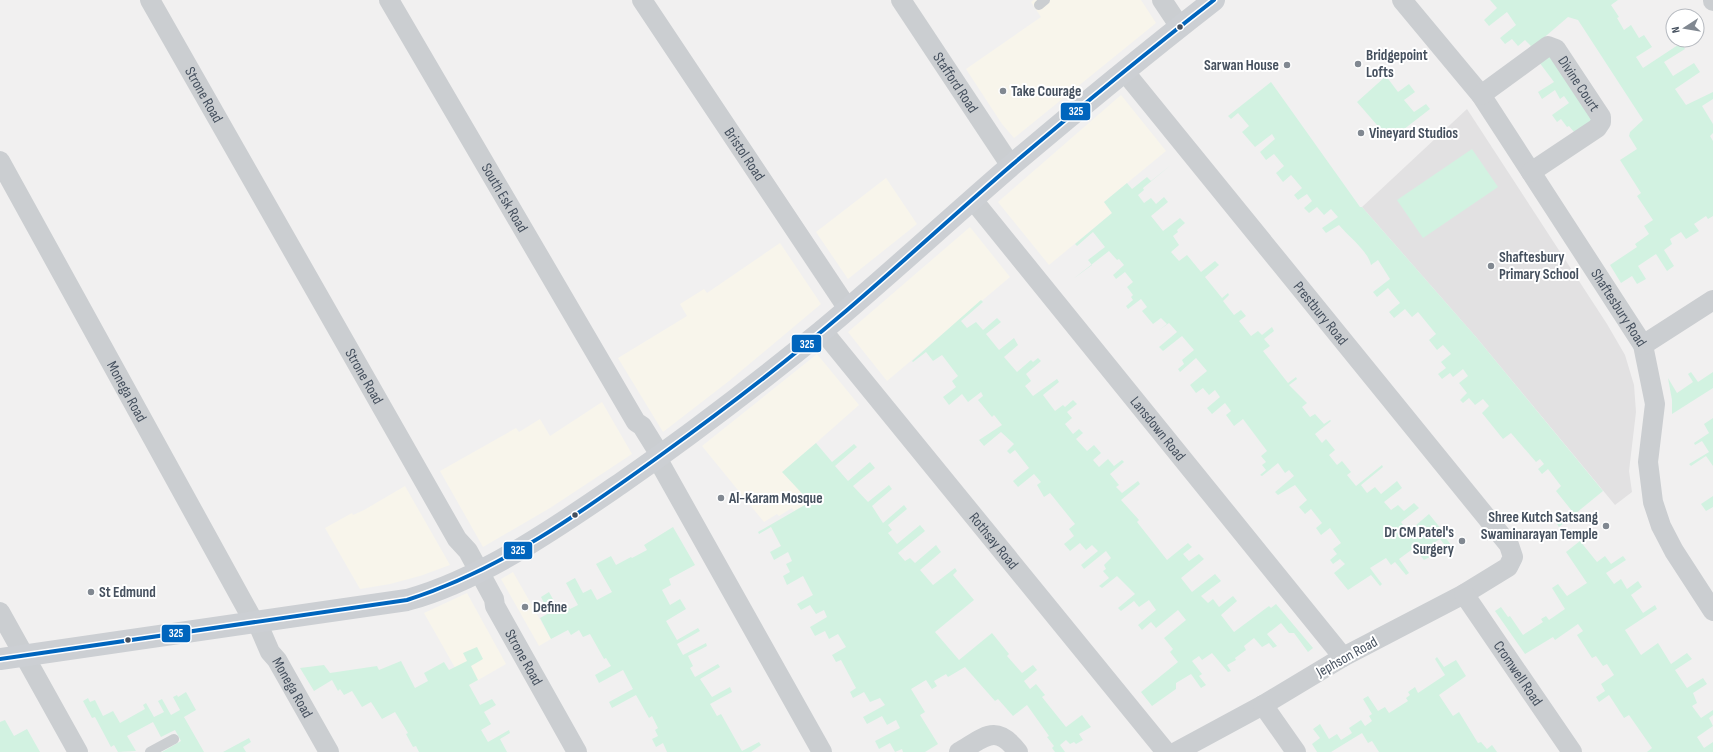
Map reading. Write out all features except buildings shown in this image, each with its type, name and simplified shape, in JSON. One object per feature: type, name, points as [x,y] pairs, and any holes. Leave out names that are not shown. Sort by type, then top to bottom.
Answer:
[{"type":"main road","points":[[0,659],[407,600],[442,589],[480,572],[560,524],[658,456],[822,330],[1011,166],[1124,71],[1214,0]]},
{"type":"street","name":"Strone Road","points":[[150,0],[457,539],[468,551],[480,572],[496,606],[577,752]]},
{"type":"street","name":"South Esk Road","points":[[389,0],[636,422],[642,426],[822,752]]},
{"type":"street","name":"Bristol Road","points":[[642,0],[848,308]]},
{"type":"street","name":"Stafford Road","points":[[901,0],[1011,166]]},
{"type":"street","points":[[1162,0],[1180,27]]},
{"type":"street","name":"Shaftesbury Road","points":[[1402,0],[1482,95],[1643,345],[1655,404],[1648,462],[1653,502],[1661,526],[1713,611]]},
{"type":"street","name":"Divine Court","points":[[1482,95],[1548,46],[1556,49],[1601,117],[1601,122],[1597,128],[1531,172]]},
{"type":"street","name":"Prestbury Road","points":[[1124,71],[1509,545],[1514,557]]},
{"type":"street","name":"Monega Road","points":[[0,161],[255,622],[270,652],[277,660],[329,752]]},
{"type":"street","name":"Lansdown Road","points":[[973,200],[1343,657]]},
{"type":"street","points":[[1643,345],[1713,300]]},
{"type":"street","name":"Rothsay Road","points":[[822,330],[1166,752]]},
{"type":"street","name":"Jephson Road","points":[[1176,752],[1263,705],[1343,657],[1464,594],[1508,567],[1514,557]]},
{"type":"street","name":"Cromwell Road","points":[[1464,594],[1572,752]]},
{"type":"street","points":[[0,612],[78,752]]},
{"type":"street","points":[[1263,705],[1296,752]]},
{"type":"street","points":[[959,752],[987,736],[994,735],[1002,736],[1009,740],[1018,752]]},
{"type":"lane","points":[[150,752],[174,739]]},
{"type":"shaded area","points":[[1034,0],[1141,0],[1156,23],[1014,138],[1002,124],[966,69],[1041,17],[1031,2]]},
{"type":"shaded area","points":[[1121,95],[1166,151],[1104,202],[1112,213],[1049,265],[998,202]]},
{"type":"shaded area","name":"Shaftesbury Primary School","points":[[1467,109],[1607,324],[1625,355],[1634,385],[1636,412],[1629,471],[1632,492],[1615,505],[1476,337],[1362,207]]},
{"type":"shaded area","points":[[886,178],[917,224],[848,279],[816,232]]},
{"type":"shaded area","points":[[970,227],[1010,277],[887,381],[848,332]]},
{"type":"shaded area","points":[[780,243],[821,304],[729,381],[663,432],[618,358],[687,316],[680,304],[704,289],[707,293]]},
{"type":"shaded area","points":[[817,354],[859,405],[783,472],[810,502],[794,511],[792,508],[779,516],[777,514],[764,522],[702,446]]},
{"type":"shaded area","points":[[602,402],[632,454],[550,508],[483,547],[440,471],[516,428],[519,432],[540,419],[550,436]]},
{"type":"shaded area","points":[[405,486],[450,565],[420,576],[390,584],[360,589],[325,528],[352,513],[353,515],[364,510]]},
{"type":"shaded area","name":"Define","points":[[513,572],[551,639],[539,646],[501,579]]},
{"type":"shaded area","points":[[467,593],[506,664],[466,687],[424,613]]},
{"type":"green space","points":[[1490,0],[1618,0],[1611,5],[1619,17],[1617,18],[1624,30],[1631,25],[1639,38],[1644,35],[1652,47],[1636,57],[1643,68],[1673,48],[1684,48],[1685,49],[1664,62],[1673,76],[1694,63],[1700,72],[1675,89],[1686,105],[1713,92],[1713,99],[1702,106],[1713,124],[1713,133],[1710,136],[1713,141],[1713,216],[1708,219],[1706,216],[1694,224],[1699,231],[1686,239],[1681,232],[1670,239],[1672,244],[1664,250],[1674,266],[1667,271],[1656,254],[1638,266],[1646,279],[1637,284],[1632,276],[1621,283],[1610,265],[1637,247],[1635,244],[1649,234],[1644,226],[1653,220],[1637,196],[1641,193],[1620,160],[1637,149],[1629,136],[1630,132],[1643,120],[1578,20],[1568,17],[1518,60],[1517,59],[1531,46],[1525,40],[1518,46],[1512,39],[1505,44],[1500,38],[1516,25],[1507,12],[1489,26],[1484,20],[1497,8]]},
{"type":"green space","points":[[1552,53],[1594,117],[1592,128],[1574,132],[1569,126],[1567,127],[1561,119],[1557,122],[1552,115],[1569,103],[1564,96],[1560,99],[1555,90],[1542,99],[1538,92],[1554,82],[1539,62]]},
{"type":"green space","points":[[1386,76],[1398,92],[1409,84],[1415,92],[1404,100],[1414,112],[1426,104],[1430,109],[1390,140],[1357,102]]},
{"type":"green space","points":[[1271,82],[1360,207],[1362,207],[1476,337],[1603,491],[1559,527],[1557,524],[1572,511],[1556,491],[1561,486],[1548,469],[1542,474],[1538,469],[1544,464],[1540,459],[1536,462],[1511,433],[1503,439],[1482,413],[1489,406],[1483,399],[1475,405],[1469,398],[1463,403],[1460,400],[1467,393],[1459,383],[1468,376],[1463,369],[1453,377],[1450,373],[1442,379],[1438,374],[1446,368],[1441,362],[1451,354],[1443,345],[1437,350],[1429,340],[1436,334],[1418,312],[1412,317],[1405,309],[1394,318],[1389,312],[1400,303],[1388,288],[1377,297],[1373,292],[1390,279],[1378,260],[1371,265],[1362,249],[1339,225],[1326,233],[1322,228],[1338,217],[1331,209],[1324,215],[1317,207],[1309,213],[1304,208],[1312,201],[1307,194],[1298,200],[1294,195],[1302,188],[1291,175],[1283,182],[1276,173],[1284,166],[1274,154],[1266,160],[1260,152],[1275,139],[1272,134],[1255,147],[1242,132],[1249,126],[1238,113],[1231,119],[1228,116]]},
{"type":"green space","points":[[1472,149],[1498,187],[1423,238],[1397,200]]},
{"type":"green space","points":[[1171,165],[1143,188],[1144,190],[1138,195],[1144,203],[1151,198],[1156,204],[1164,197],[1168,202],[1151,216],[1163,231],[1180,218],[1185,223],[1173,236],[1179,245],[1171,252],[1179,261],[1187,255],[1201,272],[1215,261],[1219,265],[1205,277],[1222,298],[1228,293],[1229,295],[1223,301],[1234,315],[1241,310],[1246,316],[1239,321],[1251,336],[1258,331],[1262,335],[1272,327],[1274,331],[1264,339],[1270,346],[1263,351],[1288,383],[1296,377],[1297,379],[1289,385],[1307,403],[1302,407],[1310,417],[1315,414],[1324,424],[1330,420],[1331,421],[1315,434],[1322,443],[1326,439],[1335,450],[1329,455],[1337,465],[1342,461],[1351,472],[1347,475],[1356,486],[1382,465],[1383,467],[1361,485],[1367,493],[1375,487],[1381,494],[1397,481],[1402,488],[1384,502],[1391,510],[1398,505],[1404,511],[1414,503],[1419,508],[1401,522],[1408,532],[1429,514],[1446,535],[1444,536],[1452,546],[1448,549],[1440,539],[1424,549],[1430,557],[1424,560],[1414,548],[1399,559],[1409,573],[1406,575],[1395,562],[1391,565],[1386,558],[1370,568],[1382,584],[1380,586],[1371,575],[1348,590],[1334,573],[1345,564],[1340,559],[1333,564],[1330,560],[1337,554],[1333,549],[1341,543],[1330,528],[1321,535],[1316,528],[1322,523],[1311,509],[1305,514],[1299,507],[1307,500],[1295,485],[1278,495],[1275,492],[1294,476],[1289,470],[1285,473],[1278,463],[1262,476],[1260,475],[1266,470],[1262,465],[1266,462],[1261,456],[1267,451],[1243,419],[1234,426],[1226,415],[1231,411],[1225,403],[1212,414],[1207,408],[1220,397],[1215,390],[1209,395],[1203,388],[1196,393],[1190,385],[1207,371],[1196,358],[1180,372],[1178,369],[1184,364],[1182,360],[1194,350],[1182,336],[1163,351],[1159,347],[1177,332],[1169,323],[1158,331],[1167,324],[1161,318],[1153,324],[1142,311],[1147,307],[1141,299],[1128,309],[1126,306],[1133,300],[1131,297],[1133,295],[1127,287],[1133,282],[1125,272],[1116,279],[1113,275],[1124,265],[1119,259],[1117,260],[1109,251],[1092,265],[1088,260],[1105,247],[1093,232],[1077,246],[1075,244],[1112,213],[1104,202],[1127,183],[1132,189],[1147,177],[1151,181]]},
{"type":"green space","points":[[981,300],[983,302],[961,321],[967,328],[976,322],[983,330],[997,318],[1001,322],[986,334],[999,350],[1014,338],[1018,345],[1004,357],[1017,372],[1031,360],[1033,362],[1038,358],[1041,361],[1026,374],[1031,381],[1025,386],[1033,396],[1057,379],[1059,382],[1043,395],[1055,411],[1063,405],[1065,407],[1073,400],[1077,404],[1067,412],[1072,418],[1065,424],[1073,434],[1079,429],[1083,433],[1076,439],[1087,451],[1094,445],[1101,453],[1093,460],[1099,467],[1108,459],[1114,466],[1122,460],[1124,462],[1110,474],[1119,485],[1116,487],[1122,493],[1138,481],[1140,484],[1121,500],[1139,520],[1137,522],[1167,560],[1188,543],[1192,547],[1183,554],[1189,561],[1199,554],[1204,559],[1181,578],[1192,592],[1215,574],[1221,581],[1201,596],[1208,603],[1213,599],[1219,607],[1233,596],[1237,601],[1221,615],[1234,632],[1269,606],[1271,608],[1276,604],[1313,648],[1308,652],[1294,633],[1289,633],[1281,623],[1267,634],[1277,646],[1273,648],[1269,643],[1262,647],[1254,638],[1244,646],[1246,650],[1235,658],[1236,660],[1227,665],[1231,671],[1228,672],[1212,653],[1202,660],[1199,656],[1192,661],[1202,674],[1199,676],[1206,685],[1201,688],[1191,674],[1176,683],[1176,689],[1152,706],[1141,692],[1178,662],[1170,652],[1173,649],[1164,638],[1186,620],[1178,610],[1156,628],[1151,622],[1142,630],[1138,625],[1156,610],[1149,600],[1139,607],[1134,601],[1121,611],[1118,608],[1135,594],[1117,576],[1102,588],[1099,586],[1109,578],[1103,571],[1106,569],[1104,565],[1111,558],[1106,551],[1084,569],[1081,565],[1098,551],[1092,545],[1086,550],[1080,543],[1070,551],[1064,544],[1074,536],[1069,529],[1075,524],[1050,493],[1044,497],[1037,485],[1041,482],[1034,474],[1018,487],[1013,481],[1029,468],[1015,450],[1010,454],[1007,451],[1014,444],[1001,432],[984,446],[979,440],[1002,425],[994,415],[992,417],[978,400],[983,396],[981,392],[968,402],[962,394],[949,405],[943,397],[956,387],[952,381],[958,376],[942,355],[933,361],[926,352],[913,362],[912,361]]},
{"type":"green space","points":[[1691,372],[1698,382],[1713,372],[1713,388],[1672,414],[1672,400],[1668,378],[1677,393],[1693,382],[1688,374]]},
{"type":"green space","points":[[1713,418],[1713,466],[1706,456],[1691,466],[1689,464],[1709,452],[1702,441],[1695,445],[1694,443],[1709,433],[1704,424]]},
{"type":"green space","points":[[816,443],[832,462],[854,444],[857,447],[835,466],[848,481],[870,462],[875,468],[853,486],[868,502],[889,485],[892,489],[872,506],[883,523],[904,505],[907,509],[888,525],[892,530],[888,533],[897,544],[920,525],[925,531],[898,553],[905,561],[910,558],[915,563],[936,545],[941,552],[920,570],[933,585],[955,568],[957,571],[953,575],[974,600],[935,632],[959,660],[992,633],[1009,654],[1007,656],[1022,673],[1033,665],[1037,670],[1024,681],[1030,689],[1036,684],[1045,695],[1042,697],[1066,727],[1082,715],[1091,727],[1079,734],[1083,740],[1076,744],[1074,742],[1070,744],[1066,740],[1060,745],[1065,752],[1055,752],[1052,748],[1054,746],[1047,737],[1049,736],[1027,705],[1013,716],[998,699],[995,701],[965,667],[948,677],[946,674],[934,681],[937,686],[932,689],[926,680],[911,689],[925,712],[920,715],[938,744],[925,752],[903,752],[902,749],[895,752],[890,743],[879,749],[875,741],[900,728],[896,720],[887,725],[882,716],[867,724],[863,717],[885,705],[880,698],[870,702],[864,692],[853,698],[850,692],[856,688],[841,660],[836,662],[832,655],[846,647],[838,634],[829,639],[825,631],[815,636],[810,627],[827,617],[824,610],[816,614],[810,605],[801,610],[797,604],[813,595],[803,576],[787,585],[783,576],[790,572],[786,564],[792,561],[788,552],[774,560],[770,552],[781,546],[771,527],[759,534],[758,532],[810,502],[782,472]]},
{"type":"green space","points":[[1713,496],[1713,507],[1706,511],[1701,504]]},
{"type":"green space","points":[[673,527],[695,565],[669,579],[671,585],[662,590],[670,605],[680,599],[686,609],[666,621],[677,640],[698,628],[700,631],[677,644],[683,655],[706,643],[707,646],[688,656],[693,666],[690,668],[695,677],[718,664],[720,667],[700,679],[712,697],[730,687],[732,692],[710,704],[717,716],[721,714],[742,751],[759,742],[761,745],[751,752],[667,752],[663,743],[656,747],[652,739],[658,736],[655,730],[658,728],[652,716],[649,718],[636,695],[612,708],[609,702],[633,689],[623,670],[599,683],[595,675],[611,666],[606,658],[604,659],[590,634],[583,637],[579,630],[571,635],[568,630],[551,639],[540,618],[549,613],[541,597],[549,592],[559,610],[567,605],[570,609],[578,605],[566,583],[575,578],[583,593],[591,589],[597,600],[612,592],[596,564],[611,556],[616,565],[631,557],[632,558],[647,550],[644,545]]},
{"type":"green space","points":[[1580,541],[1597,562],[1605,556],[1611,564],[1623,556],[1626,560],[1606,573],[1614,584],[1621,579],[1627,589],[1638,581],[1642,587],[1631,595],[1643,613],[1655,605],[1657,609],[1625,630],[1641,655],[1658,643],[1671,664],[1687,653],[1692,659],[1675,670],[1687,688],[1703,678],[1707,684],[1693,693],[1697,703],[1692,706],[1701,718],[1713,710],[1713,715],[1709,718],[1713,726],[1697,737],[1704,748],[1713,742],[1713,752],[1647,752],[1652,748],[1629,715],[1624,718],[1609,695],[1599,702],[1596,697],[1605,691],[1601,684],[1614,675],[1607,664],[1603,666],[1596,656],[1592,658],[1577,635],[1583,631],[1578,624],[1555,640],[1553,637],[1525,654],[1495,611],[1501,607],[1508,617],[1510,616],[1523,635],[1543,622],[1541,619],[1546,616],[1549,620],[1565,609],[1552,588],[1558,584],[1567,596],[1587,583],[1566,552]]},
{"type":"green space","points":[[477,647],[483,659],[471,666],[478,680],[469,685],[480,705],[492,699],[496,705],[484,712],[491,724],[481,730],[488,742],[509,730],[510,733],[500,739],[507,752],[419,752],[416,746],[413,747],[406,734],[408,733],[395,712],[382,719],[371,702],[362,707],[352,691],[344,695],[340,689],[338,691],[332,680],[314,691],[300,668],[324,665],[330,673],[377,666],[379,670],[401,661],[415,688],[428,681],[424,673],[444,662],[449,670],[467,661],[463,653]]},
{"type":"green space","points":[[1437,657],[1444,667],[1456,660],[1466,676],[1439,695],[1453,716],[1459,712],[1478,743],[1481,742],[1487,749],[1492,745],[1497,752],[1379,752],[1372,741],[1368,743],[1362,733],[1331,752],[1317,752],[1312,744],[1320,738],[1313,729],[1320,724],[1329,739],[1337,734],[1341,740],[1352,733],[1349,728],[1361,720],[1365,726],[1372,721],[1369,716],[1372,714],[1363,699],[1368,696],[1378,711],[1385,707],[1389,713],[1408,701],[1406,698],[1410,695],[1408,692],[1415,687],[1418,693],[1445,675],[1435,659]]},
{"type":"green space","points":[[186,692],[196,710],[184,717],[204,752],[162,752],[181,741],[175,730],[161,737],[153,722],[127,736],[136,751],[118,752],[114,745],[111,747],[95,717],[92,718],[83,701],[88,698],[90,702],[95,700],[103,716],[113,711],[120,723],[145,709],[143,705],[146,703],[154,717],[164,712],[158,701],[162,699],[171,715],[180,710],[173,697],[177,695],[178,697]]},
{"type":"green space","points":[[5,720],[14,736],[27,729],[40,752],[0,752],[0,722]]},
{"type":"green space","points":[[249,738],[251,742],[243,747],[246,752],[223,752]]},
{"type":"transit line","name":"325","points":[[0,659],[407,600],[475,573],[508,556],[571,518],[661,455],[778,367],[888,275],[1038,143],[1138,60],[1214,0]]},
{"type":"place","name":"Bridgepoint Lofts","points":[[1358,64]]},
{"type":"place","name":"Sarwan House","points":[[1287,65]]},
{"type":"place","name":"Take Courage","points":[[1003,91]]},
{"type":"place","name":"Vineyard Studios","points":[[1361,133]]},
{"type":"place","name":"Shaftesbury Primary School","points":[[1491,266]]},
{"type":"place","name":"Al-Karam Mosque","points":[[721,498]]},
{"type":"place","name":"Shree Kutch Satsang Swaminarayan Temple","points":[[1606,526]]},
{"type":"place","name":"Dr CM Patel's Surgery","points":[[1462,541]]},
{"type":"place","name":"St Edmund","points":[[91,592]]},
{"type":"place","name":"Define","points":[[525,607]]}]
